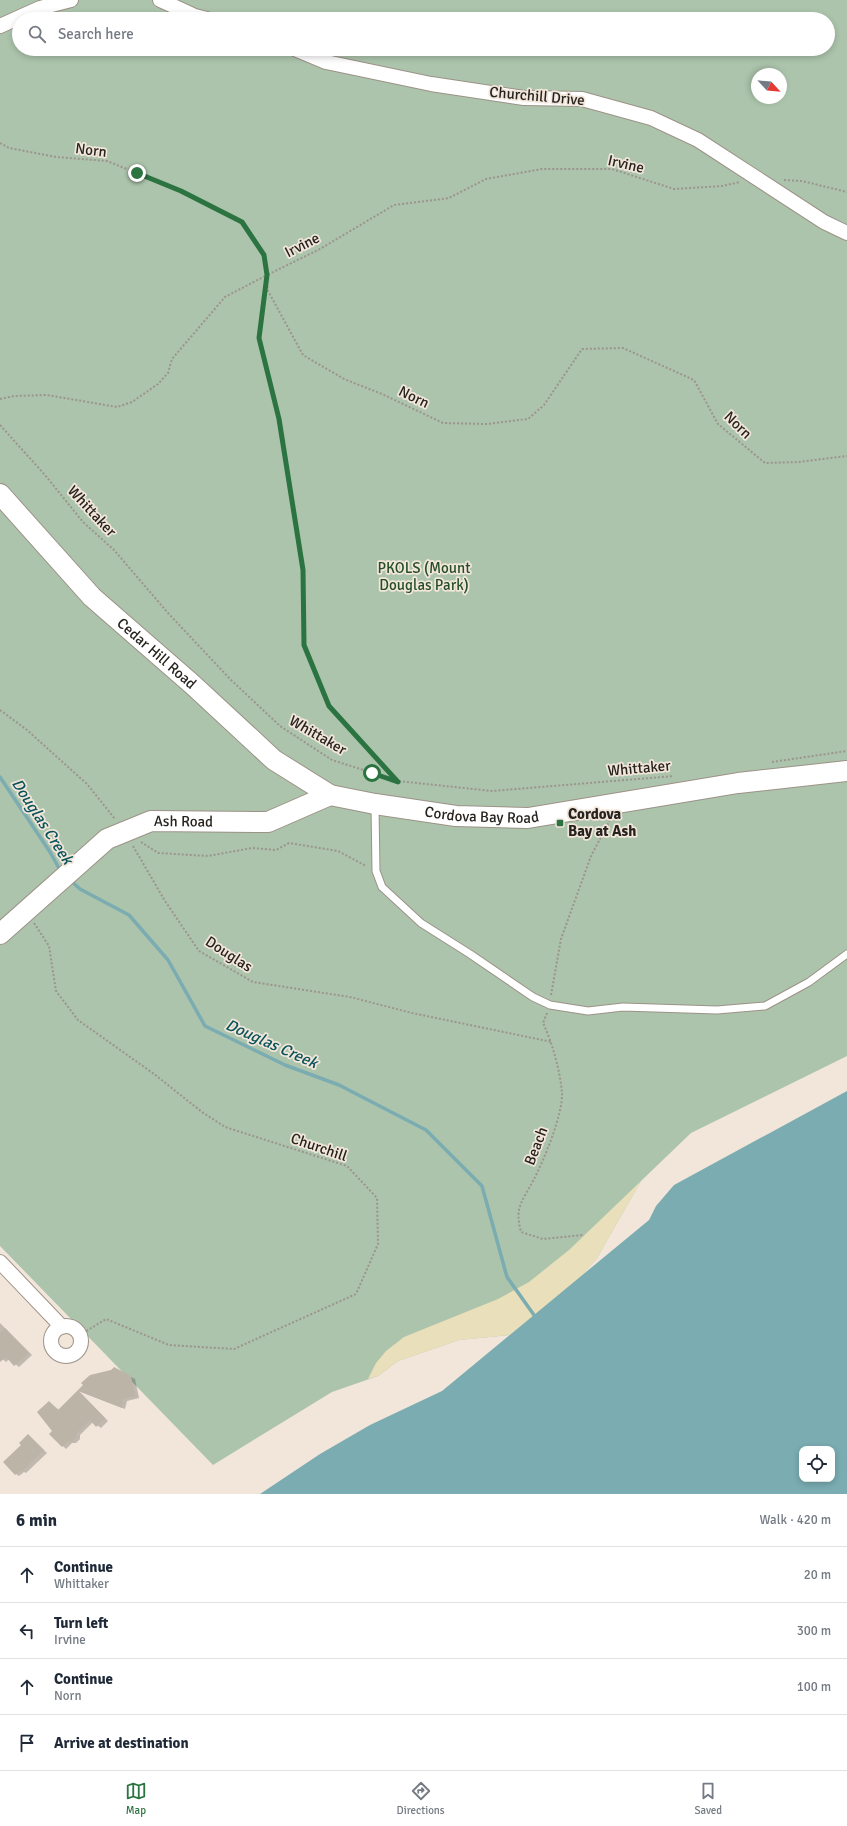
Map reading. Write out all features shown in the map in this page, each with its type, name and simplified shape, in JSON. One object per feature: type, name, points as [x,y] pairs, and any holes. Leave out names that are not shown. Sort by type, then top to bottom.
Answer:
[{"type":"main road","name":"Cedar Hill Road","points":[[0,494],[92,597],[193,685],[274,760],[330,795]]},
{"type":"main road","name":"Cordova Bay Road","points":[[330,795],[375,804],[456,816],[528,818],[738,783],[847,771]]},
{"type":"main road","name":"Ash Road","points":[[0,934],[62,877],[107,839],[125,831],[151,821],[268,822],[330,795]]},
{"type":"street","points":[[31,12],[40,8],[70,0]]},
{"type":"street","points":[[160,0],[186,12]]},
{"type":"street","points":[[0,26],[12,21]]},
{"type":"street","name":"Churchill Drive","points":[[312,56],[326,62],[431,84],[524,98],[582,99],[651,118],[698,140],[824,222],[847,233]]},
{"type":"street","points":[[0,1262],[62,1327],[72,1328],[80,1335],[81,1344],[76,1352],[67,1356],[58,1354],[52,1346],[51,1341],[55,1332],[62,1327]]},
{"type":"lane","points":[[375,804],[376,871],[382,887],[421,923],[533,997],[550,1005],[588,1011],[623,1007],[717,1010],[765,1006],[809,982],[847,954]]},
{"type":"path","name":"Norn","points":[[0,142],[9,148],[56,157],[107,161],[181,191],[242,222],[264,255],[268,291],[303,355],[344,379],[382,394],[443,423],[486,424],[528,419],[544,405],[582,349],[623,348],[694,380],[718,424],[765,463],[799,462],[847,456]]},
{"type":"path","name":"Irvine","points":[[0,399],[14,396],[47,396],[117,406],[132,402],[158,384],[168,373],[172,359],[225,296],[320,249],[394,205],[449,198],[486,179],[542,169],[612,169],[674,189],[722,186],[758,178],[802,181],[847,192]]},
{"type":"path","points":[[267,275],[259,338],[279,419],[303,570],[304,645],[329,706],[398,782]]},
{"type":"path","name":"Whittaker","points":[[0,425],[45,475],[83,522],[114,550],[168,613],[230,680],[280,726],[332,760],[398,782],[492,791],[680,776]]},
{"type":"path","name":"Douglas","points":[[0,710],[27,730],[86,784],[125,831],[165,901],[199,951],[253,982],[350,996],[412,1013],[552,1042]]},
{"type":"path","points":[[767,763],[847,751]]},
{"type":"path","name":"Beach","points":[[583,1235],[543,1239],[521,1232],[517,1219],[520,1202],[534,1179],[546,1154],[557,1122],[562,1094],[552,1042],[543,1023],[550,1005],[561,939],[590,856],[620,803]]},
{"type":"path","points":[[125,831],[158,853],[208,856],[252,848],[276,850],[288,843],[338,852],[376,871]]},
{"type":"path","name":"Churchill","points":[[26,910],[49,946],[56,991],[78,1020],[154,1074],[202,1112],[225,1127],[347,1166],[377,1198],[378,1244],[356,1294],[234,1349],[169,1345],[106,1319],[80,1335]]},
{"type":"green space","name":"PKOLS (Mount Douglas Park)","points":[[0,0],[847,0],[847,1056],[691,1133],[641,1181],[597,1258],[531,1333],[459,1340],[398,1361],[378,1376],[332,1392],[213,1465],[0,1246]]},
{"type":"sand","points":[[641,1181],[597,1258],[536,1331],[531,1333],[459,1340],[398,1361],[378,1376],[368,1379],[376,1363],[386,1351],[404,1337],[498,1299],[529,1282],[569,1250]]},
{"type":"water","points":[[847,1091],[847,1494],[260,1494],[320,1454],[370,1425],[442,1391],[649,1220],[656,1206],[674,1185]]},
{"type":"building","points":[[5,1328],[29,1353],[14,1366],[6,1357],[0,1362],[0,1333]]},
{"type":"building","points":[[114,1367],[131,1376],[135,1396],[123,1399],[122,1408],[78,1391],[105,1418],[96,1427],[90,1420],[77,1433],[77,1437],[72,1442],[68,1441],[62,1447],[49,1434],[52,1431],[37,1412],[49,1401],[58,1410],[83,1385],[81,1383],[90,1375],[111,1370]]},
{"type":"building","points":[[28,1434],[44,1450],[21,1472],[20,1470],[15,1475],[3,1462],[21,1445],[19,1443]]},
{"type":"waterway","name":"Douglas Creek","points":[[0,777],[50,852],[61,872]]},
{"type":"waterway","name":"Douglas Creek","points":[[70,880],[80,889],[129,915],[168,960],[205,1026],[285,1065],[339,1085],[426,1130],[482,1186],[507,1277],[534,1315]]},
{"type":"place","name":"Cordova Bay at Ash","points":[[560,823]]},
{"type":"route","points":[[137,173],[181,191],[242,222],[264,255],[267,275],[259,338],[279,419],[303,570],[302,593],[304,645],[329,706],[398,782],[372,773]]}]
